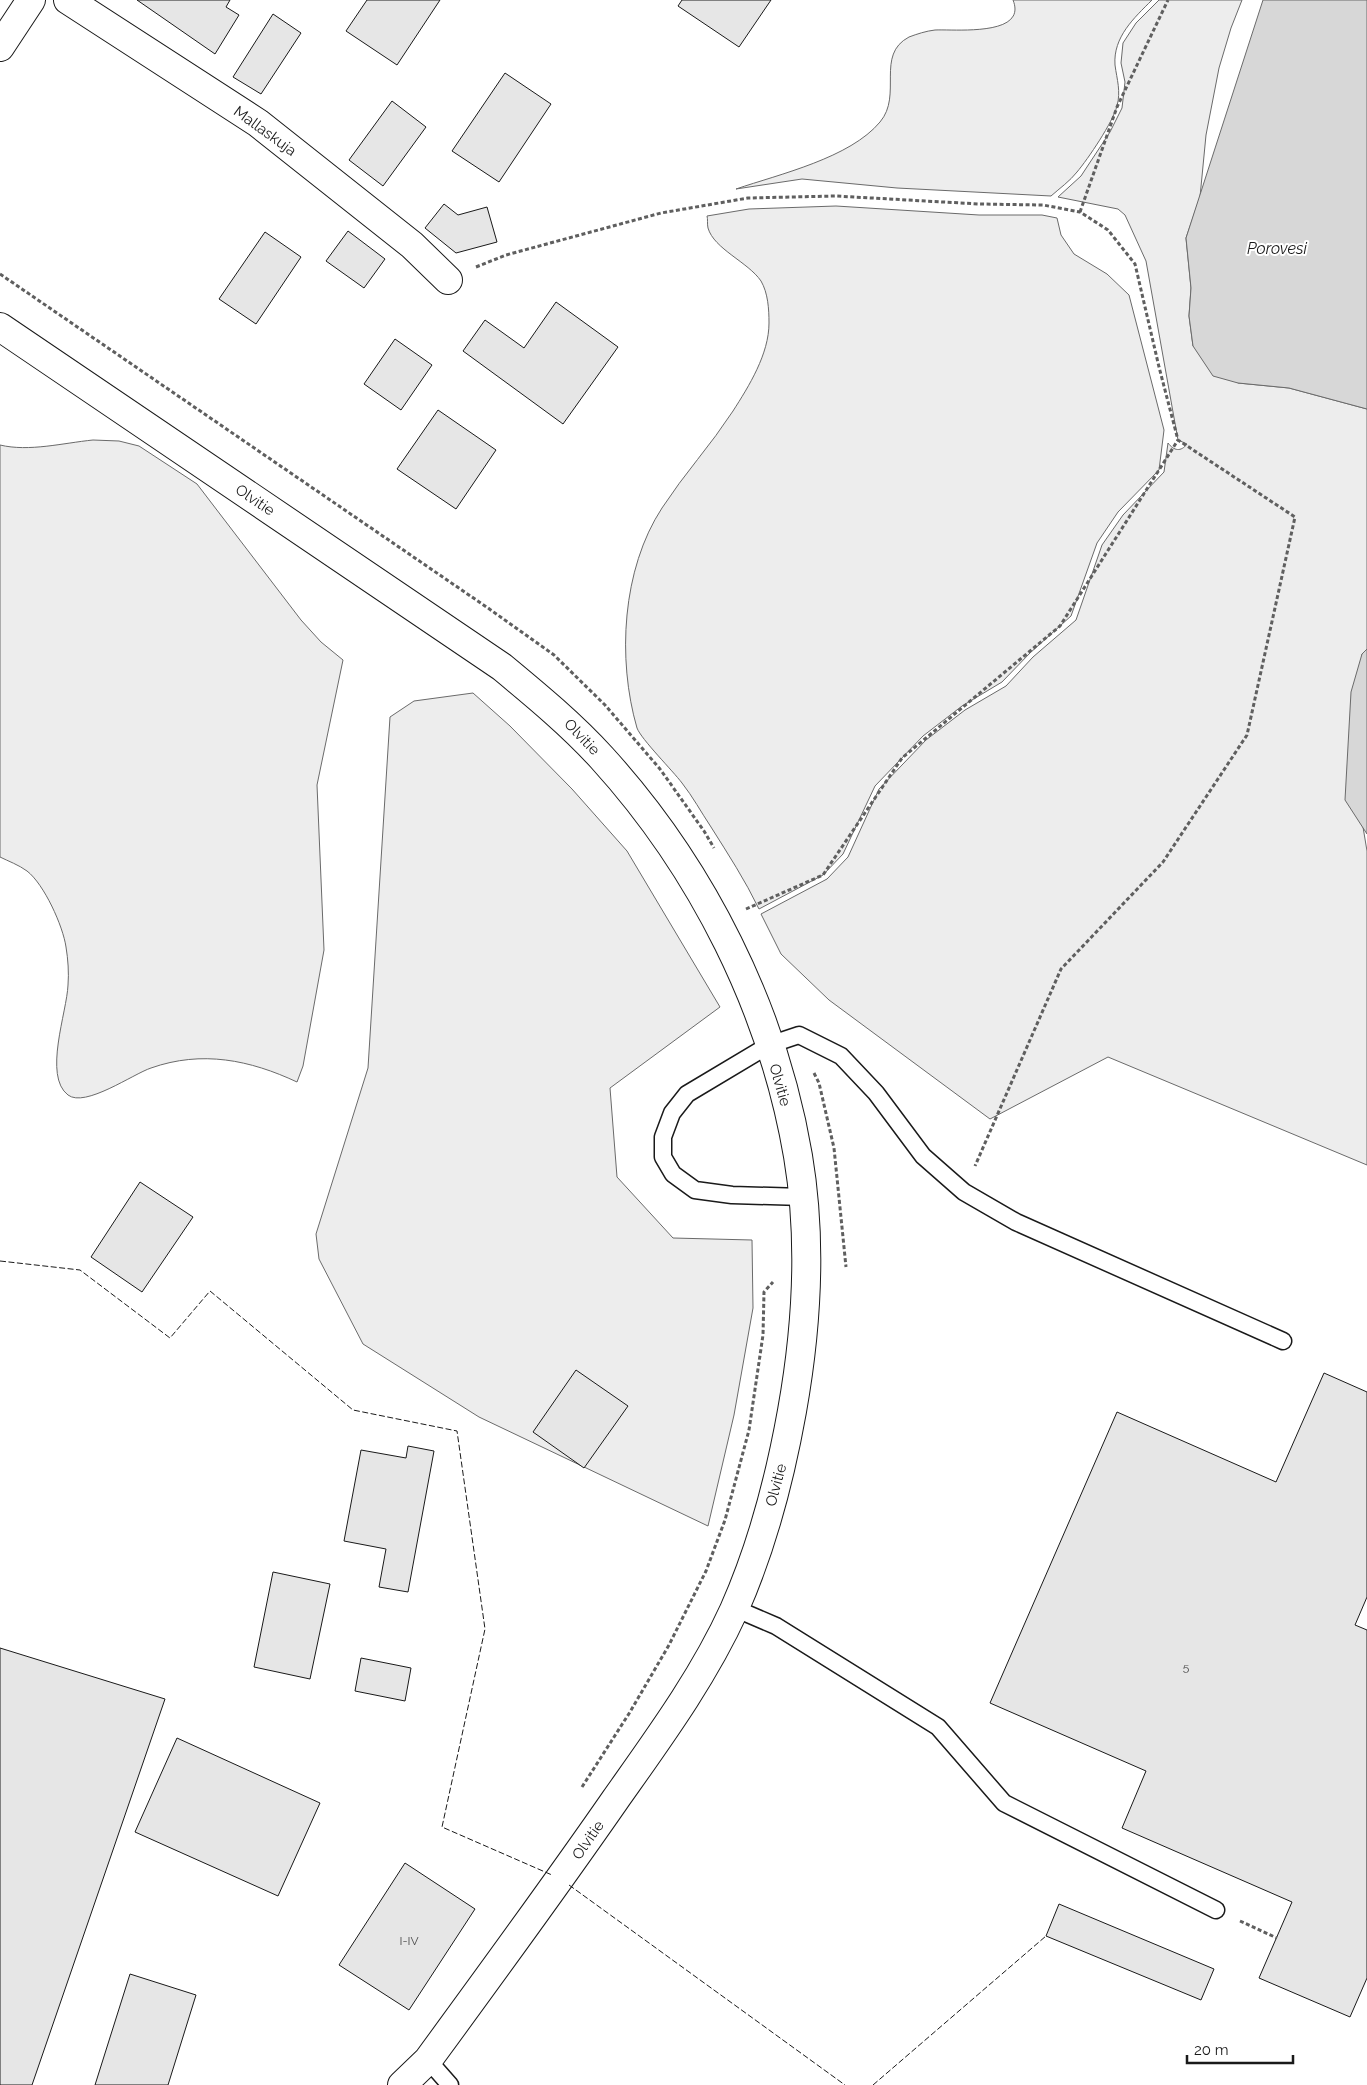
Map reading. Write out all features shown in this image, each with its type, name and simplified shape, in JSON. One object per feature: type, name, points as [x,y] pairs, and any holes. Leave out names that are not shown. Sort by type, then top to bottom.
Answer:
[{"type":"street","points":[[0,46],[30,0]]},
{"type":"street","name":"Mallaskuja","points":[[68,0],[258,124],[412,245],[448,280]]},
{"type":"street","name":"Olvitie","points":[[0,327],[509,673],[560,715],[604,760],[651,819],[678,857],[719,922],[744,977],[784,1092],[794,1138],[802,1197],[806,1252],[804,1328],[798,1378],[774,1497],[734,1608],[709,1658],[659,1738],[560,1879],[428,2060],[402,2085]]},
{"type":"lane","points":[[802,1197],[732,1195],[695,1190],[673,1174],[664,1157],[663,1137],[672,1113],[687,1094],[769,1045],[799,1035],[840,1056],[876,1093],[923,1156],[964,1192],[1016,1222],[1283,1341]]},
{"type":"lane","points":[[734,1608],[776,1626],[938,1727],[1004,1803],[1216,1910]]},
{"type":"lane","points":[[428,2060],[450,2085]]},
{"type":"path","points":[[1080,212],[1117,108],[1168,0]]},
{"type":"path","points":[[448,280],[506,256],[661,213],[748,198],[836,196],[980,204],[1043,204],[1080,212],[1108,230],[1136,264],[1159,367],[1178,440],[1295,517],[1247,735],[1163,862],[1061,969],[964,1192]]},
{"type":"path","points":[[719,922],[823,875],[902,758],[1060,626],[1178,440]]},
{"type":"path","points":[[581,1788],[630,1712],[669,1645],[706,1571],[725,1520],[749,1430],[763,1335],[764,1292],[781,1270],[842,1229]]},
{"type":"path","points":[[1216,1910],[1277,1938]]},
{"type":"shaded area","points":[[1013,0],[1152,0],[1126,29],[1117,46],[1115,65],[1119,95],[1111,121],[1077,172],[1051,196],[897,188],[802,179],[736,189],[793,171],[851,146],[867,135],[880,122],[886,111],[889,100],[893,54],[899,45],[909,37],[928,31],[972,30],[1000,25],[1010,20],[1015,12]]},
{"type":"shaded area","points":[[1159,0],[1242,0],[1219,68],[1206,135],[1200,197],[1186,238],[1191,288],[1189,316],[1193,346],[1238,383],[1289,388],[1367,409],[1367,649],[1362,654],[1363,827],[1367,851],[1367,1165],[1108,1057],[990,1119],[829,1000],[781,954],[761,914],[827,879],[848,857],[879,789],[926,740],[965,710],[1006,686],[1033,657],[1076,620],[1102,545],[1123,515],[1164,472],[1168,443],[1178,450],[1187,444],[1178,440],[1146,261],[1125,215],[1118,209],[1058,197],[1081,176],[1110,132],[1122,108],[1125,82],[1121,63],[1123,43],[1136,23]]},
{"type":"shaded area","points":[[836,206],[979,215],[1042,215],[1057,218],[1061,235],[1074,254],[1107,274],[1129,295],[1164,430],[1159,470],[1118,512],[1097,543],[1071,616],[1030,653],[1002,682],[962,706],[923,736],[875,786],[843,854],[823,875],[759,909],[736,867],[690,794],[644,740],[637,728],[627,673],[627,615],[631,586],[638,558],[649,532],[670,495],[725,424],[757,369],[766,346],[769,318],[768,301],[761,281],[711,236],[707,216],[749,209]]},
{"type":"shaded area","points":[[93,440],[119,441],[139,446],[197,484],[301,620],[321,642],[343,660],[317,785],[324,950],[303,1066],[297,1082],[244,1063],[226,1060],[189,1060],[151,1068],[97,1094],[76,1098],[68,1095],[61,1086],[57,1074],[58,1043],[67,997],[68,980],[68,961],[64,938],[57,917],[40,885],[27,871],[0,857],[0,445],[23,448]]},
{"type":"shaded area","points":[[473,693],[510,726],[572,789],[627,851],[720,1007],[610,1088],[617,1177],[673,1238],[752,1240],[753,1308],[734,1415],[708,1526],[479,1417],[363,1344],[319,1259],[316,1234],[368,1068],[390,717],[414,701]]},
{"type":"water","name":"Porovesi","points":[[1263,0],[1367,0],[1367,409],[1289,388],[1238,383],[1213,376],[1193,346],[1189,316],[1191,288],[1186,238]]},
{"type":"water","points":[[1367,649],[1367,834],[1345,800],[1351,692],[1362,654]]},
{"type":"building","points":[[137,0],[230,0],[226,7],[239,15],[215,54]]},
{"type":"building","points":[[367,0],[440,0],[397,65],[346,31]]},
{"type":"building","points":[[682,0],[771,0],[739,47],[678,6]]},
{"type":"building","points":[[273,14],[301,33],[261,94],[233,77]]},
{"type":"building","points":[[505,73],[551,104],[499,182],[452,151]]},
{"type":"building","points":[[392,101],[426,127],[383,186],[349,160]]},
{"type":"building","points":[[444,204],[458,215],[487,207],[497,242],[456,253],[425,228]]},
{"type":"building","points":[[348,231],[385,259],[364,288],[326,261]]},
{"type":"building","points":[[265,232],[301,257],[256,324],[219,299]]},
{"type":"building","points":[[556,302],[618,347],[563,424],[463,351],[485,320],[524,348]]},
{"type":"building","points":[[395,339],[432,365],[401,410],[364,384]]},
{"type":"building","points":[[438,410],[496,450],[456,509],[397,469]]},
{"type":"building","points":[[140,1182],[193,1217],[142,1292],[91,1257]]},
{"type":"building","points":[[576,1370],[628,1406],[584,1468],[533,1432]]},
{"type":"building","points":[[1324,1373],[1367,1392],[1367,1597],[1355,1625],[1367,1630],[1367,1978],[1350,2017],[1259,1978],[1292,1902],[1122,1828],[1146,1771],[990,1703],[1117,1412],[1276,1482]]},
{"type":"building","points":[[408,1446],[434,1451],[408,1592],[379,1587],[386,1549],[344,1541],[361,1450],[406,1458]]},
{"type":"building","points":[[273,1572],[330,1584],[310,1679],[254,1667]]},
{"type":"building","points":[[0,1648],[165,1699],[32,2085],[0,2085]]},
{"type":"building","points":[[361,1658],[411,1668],[405,1701],[355,1691]]},
{"type":"building","points":[[177,1738],[320,1803],[278,1896],[135,1832]]},
{"type":"building","points":[[405,1863],[475,1909],[409,2010],[339,1965]]},
{"type":"building","points":[[1059,1904],[1214,1969],[1201,2000],[1046,1936]]},
{"type":"building","points":[[130,1974],[196,1995],[168,2085],[95,2085]]},
{"type":"fence","points":[[0,1261],[80,1270],[170,1338],[210,1291],[353,1410],[457,1431],[485,1629],[442,1827],[552,1875]]},
{"type":"fence","points":[[569,1885],[845,2085]]},
{"type":"fence","points":[[873,2085],[1046,1936]]}]
